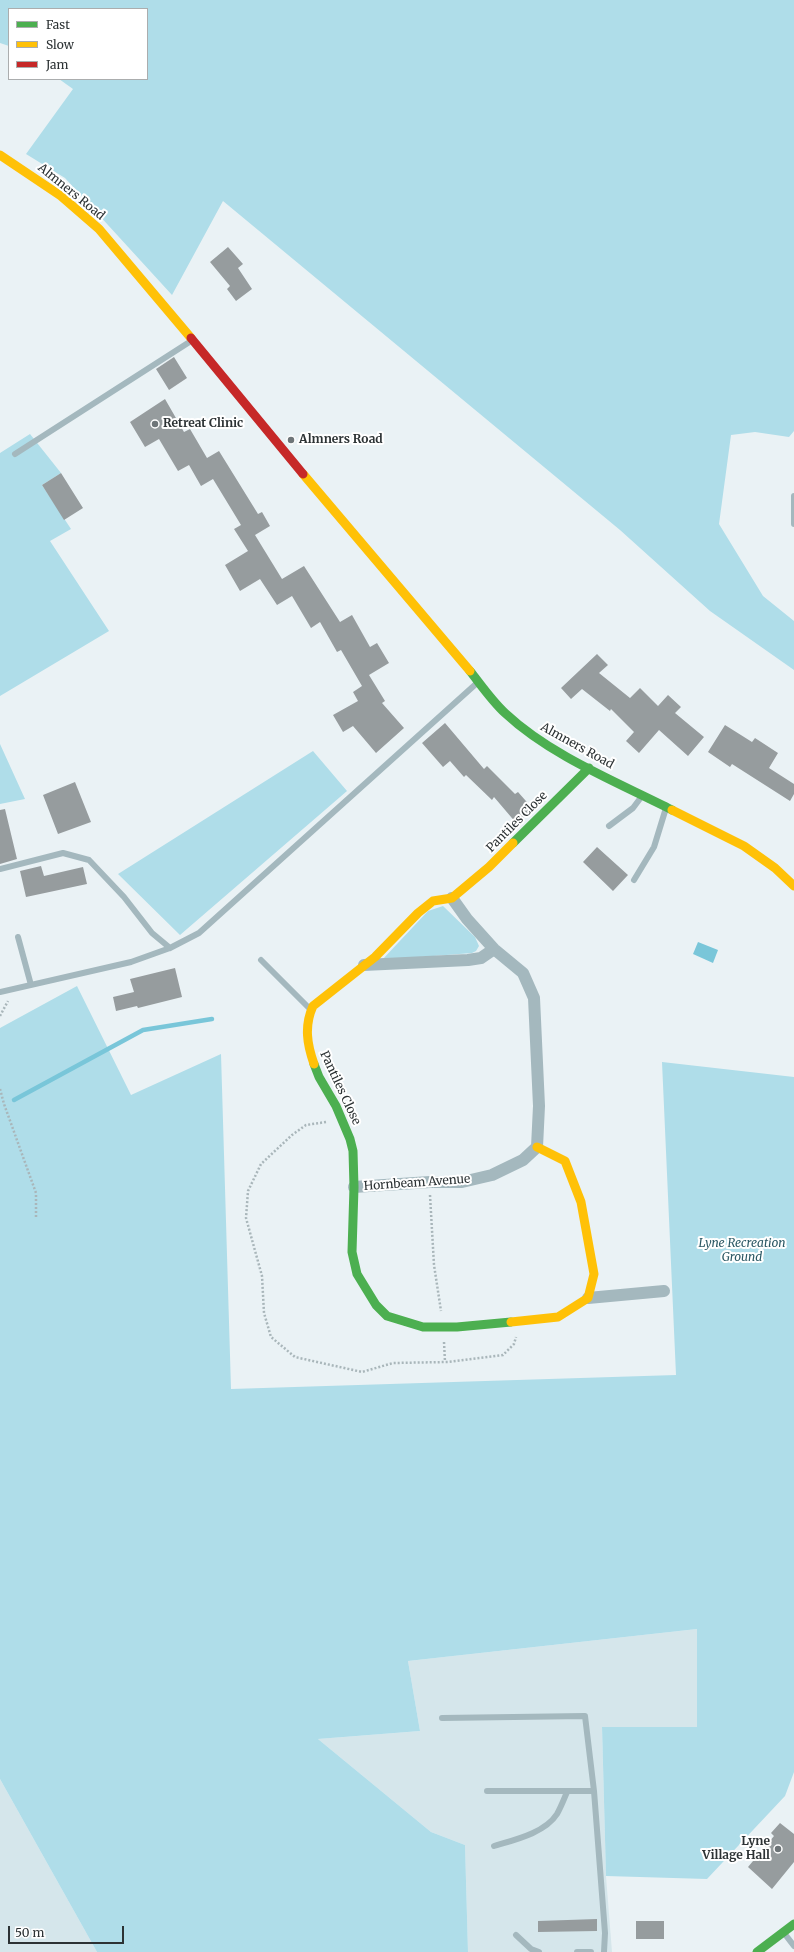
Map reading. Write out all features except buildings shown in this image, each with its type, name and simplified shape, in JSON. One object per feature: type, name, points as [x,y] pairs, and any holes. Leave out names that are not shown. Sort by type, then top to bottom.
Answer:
[{"type":"street","name":"Almners Road","points":[[0,155],[31,174],[86,216],[132,266],[331,508],[505,713],[539,740],[588,768],[744,846],[776,868],[794,886]]},
{"type":"street","name":"Pantiles Close","points":[[588,768],[489,867],[452,898],[433,901],[418,913],[364,965],[313,1006],[308,1017],[307,1043],[319,1076],[341,1116],[353,1151],[354,1188],[352,1252],[357,1274],[376,1305],[387,1316],[423,1327],[457,1327],[540,1320],[558,1317],[588,1298]]},
{"type":"street","points":[[452,898],[467,919],[494,949],[523,973],[534,998],[539,1106],[537,1147],[565,1161],[581,1202],[594,1274],[588,1298],[664,1292]]},
{"type":"street","points":[[364,965],[468,960],[481,958],[494,949]]},
{"type":"street","name":"Hornbeam Avenue","points":[[354,1188],[470,1180],[492,1175],[523,1160],[537,1147]]},
{"type":"street","points":[[757,1952],[794,1924]]},
{"type":"lane","points":[[15,454],[192,340]]},
{"type":"lane","points":[[794,496],[794,524]]},
{"type":"lane","points":[[0,992],[131,962],[170,948],[199,933],[478,682]]},
{"type":"lane","points":[[609,826],[633,808],[643,795]]},
{"type":"lane","points":[[634,880],[654,846],[666,806]]},
{"type":"lane","points":[[0,869],[63,854],[89,860],[124,896],[152,933],[170,948]]},
{"type":"lane","points":[[18,937],[31,985]]},
{"type":"lane","points":[[261,960],[311,1010]]},
{"type":"lane","points":[[442,1718],[585,1716],[594,1791],[605,1933],[604,1952]]},
{"type":"lane","points":[[487,1791],[594,1791]]},
{"type":"lane","points":[[494,1846],[544,1827],[556,1815],[567,1792]]},
{"type":"lane","points":[[783,1932],[794,1946]]},
{"type":"lane","points":[[516,1936],[531,1949],[539,1952]]},
{"type":"lane","points":[[577,1952],[591,1952]]},
{"type":"path","points":[[0,1089],[36,1192],[36,1219]]},
{"type":"path","points":[[341,1116],[329,1122],[306,1125],[292,1135],[261,1164],[248,1191],[246,1218],[262,1276],[264,1313],[271,1337],[295,1357],[362,1372],[394,1363],[448,1362],[503,1355],[514,1344],[516,1321]]},
{"type":"path","points":[[430,1182],[434,1265],[442,1326]]},
{"type":"shaded area","points":[[698,942],[718,950],[713,963],[693,954]]},
{"type":"shaded area","points":[[697,1629],[698,1727],[602,1728],[606,1876],[612,1952],[468,1952],[465,1845],[431,1832],[318,1739],[420,1731],[408,1661]]},
{"type":"shaded area","points":[[0,1779],[97,1952],[0,1952]]},
{"type":"green space","points":[[0,0],[794,0],[794,431],[789,437],[755,432],[731,435],[719,524],[763,596],[794,621],[794,670],[710,611],[620,530],[223,201],[172,295],[65,178],[26,154],[73,89],[60,80],[148,80],[148,8],[8,8],[8,46],[0,43]]},
{"type":"green space","points":[[30,434],[61,473],[42,485],[71,529],[50,541],[109,631],[0,696],[0,453]]},
{"type":"green space","points":[[0,744],[25,799],[0,804]]},
{"type":"green space","points":[[313,751],[347,791],[180,935],[118,874]]},
{"type":"green space","points":[[443,906],[475,937],[479,946],[476,951],[472,953],[382,960],[428,911]]},
{"type":"green space","name":"Lyne Recreation Ground","points":[[77,986],[131,1095],[221,1054],[231,1389],[676,1375],[662,1062],[794,1077],[794,1772],[785,1796],[707,1879],[606,1876],[602,1727],[697,1727],[697,1629],[408,1661],[420,1731],[318,1739],[431,1832],[465,1845],[468,1952],[97,1952],[0,1779],[0,1028]]},
{"type":"waterway","points":[[14,1100],[143,1030],[212,1019]]},
{"type":"traffic: fast","points":[[470,671],[505,713],[543,742],[585,767],[672,810]]},
{"type":"traffic: fast","points":[[513,843],[589,768]]},
{"type":"traffic: fast","points":[[314,1064],[319,1077],[336,1106],[350,1139],[353,1151],[354,1187],[352,1252],[357,1274],[376,1305],[387,1316],[423,1327],[457,1327],[511,1322]]},
{"type":"traffic: fast","points":[[757,1952],[794,1924]]},
{"type":"traffic: slow","points":[[0,155],[61,196],[99,229],[191,338]]},
{"type":"traffic: slow","points":[[303,474],[470,671]]},
{"type":"traffic: slow","points":[[672,810],[744,846],[775,868],[794,886]]},
{"type":"traffic: slow","points":[[314,1064],[308,1042],[308,1021],[313,1006],[375,957],[418,913],[433,901],[452,898],[489,867],[513,843]]},
{"type":"traffic: slow","points":[[511,1322],[558,1317],[588,1298],[594,1274],[581,1202],[565,1161],[537,1147]]},
{"type":"traffic: jam","points":[[191,338],[303,474]]},
{"type":"place","name":"Retreat Clinic","points":[[155,424]]},
{"type":"place","name":"Almners Road","points":[[291,440]]},
{"type":"place","name":"Lyne Village Hall","points":[[778,1849]]}]
